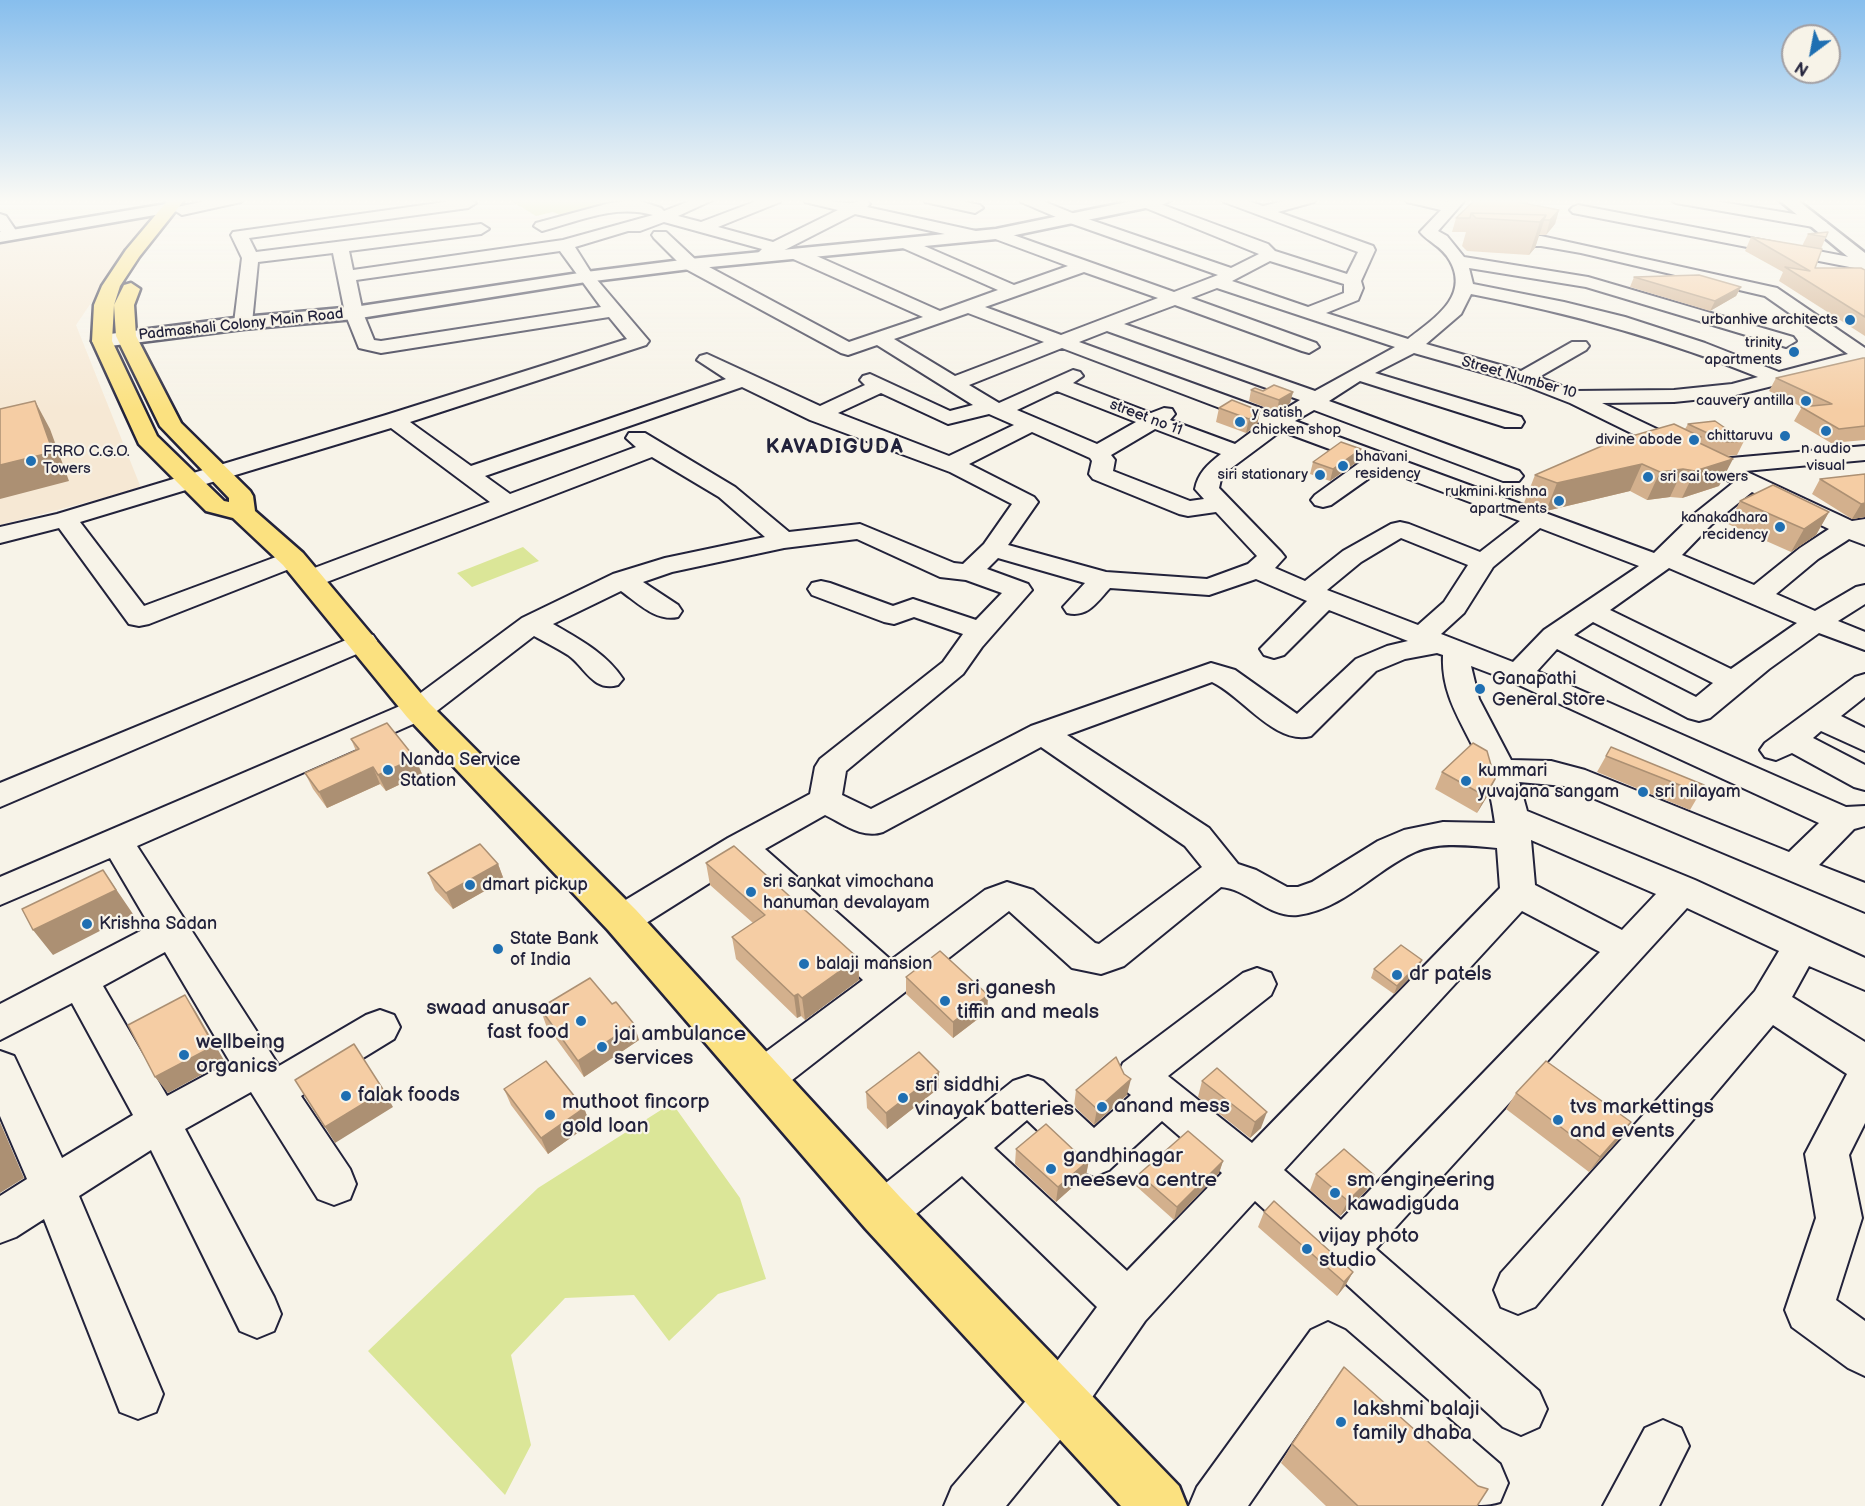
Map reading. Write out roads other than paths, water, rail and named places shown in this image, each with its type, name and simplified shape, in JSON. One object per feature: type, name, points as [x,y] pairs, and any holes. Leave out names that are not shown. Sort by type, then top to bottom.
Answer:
[{"type":"main road","points":[[122,269],[111,286],[104,305],[102,341],[147,439],[215,506],[242,513],[301,569],[418,710],[622,920],[883,1213],[1159,1506]]},
{"type":"main road","points":[[139,269],[124,305],[126,336],[171,426],[241,496],[242,513]]},
{"type":"street","points":[[243,322],[249,269]]},
{"type":"street","points":[[345,269],[354,313],[366,344],[381,347],[613,311]]},
{"type":"street","points":[[347,276],[394,269]]},
{"type":"street","points":[[0,536],[65,519],[394,420],[639,340],[581,269]]},
{"type":"street","name":"Padmashali Colony Main Road","points":[[102,341],[243,322],[354,313],[648,269]]},
{"type":"street","points":[[700,269],[848,349],[1075,269]]},
{"type":"street","points":[[831,269],[939,317]]},
{"type":"street","points":[[964,269],[1014,291]]},
{"type":"street","points":[[1093,269],[1309,347]]},
{"type":"street","name":"Street Number 10","points":[[1202,269],[1308,315],[1410,347],[1522,378],[1573,397],[1701,394],[1732,390],[1864,356]]},
{"type":"street","points":[[952,384],[1108,325],[1241,269]]},
{"type":"street","points":[[1313,269],[1352,282]]},
{"type":"street","points":[[1308,315],[1352,296],[1354,288],[1352,282],[1358,269]]},
{"type":"street","points":[[993,549],[1048,562],[1103,580],[1209,587],[1257,570],[1272,556],[1207,489],[1209,478],[1236,453],[1276,424],[1358,374],[1410,347],[1455,310],[1465,288],[1462,269]]},
{"type":"street","points":[[1544,269],[1638,295],[1786,341]]},
{"type":"street","points":[[1672,269],[1771,292]]},
{"type":"street","points":[[1754,269],[1771,292],[1864,356]]},
{"type":"street","points":[[1638,295],[1680,271]]},
{"type":"street","points":[[1564,307],[1588,282]]},
{"type":"street","points":[[1465,288],[1564,307],[1683,341],[1777,378]]},
{"type":"street","points":[[968,307],[1276,424],[1381,459],[1537,519],[1759,595],[1865,642]]},
{"type":"street","points":[[1108,325],[1511,476]]},
{"type":"street","points":[[1254,378],[1347,327]]},
{"type":"street","points":[[879,338],[995,408],[1098,453],[1104,460],[1101,474],[1188,509],[1223,504]]},
{"type":"street","points":[[1522,378],[1579,346]]},
{"type":"street","points":[[707,360],[741,380],[818,415],[950,464],[1026,502],[993,549],[969,572]]},
{"type":"street","points":[[818,415],[875,383],[948,418],[995,408],[1056,384],[1106,360]]},
{"type":"street","points":[[1358,374],[1513,422]]},
{"type":"street","points":[[469,474],[741,380]]},
{"type":"street","name":"street no 11","points":[[1056,384],[1236,453]]},
{"type":"street","points":[[1098,453],[1199,395]]},
{"type":"street","points":[[1573,397],[1749,482],[1859,530]]},
{"type":"street","points":[[394,420],[509,504]]},
{"type":"street","points":[[613,424],[727,492],[784,540]]},
{"type":"street","points":[[950,464],[1032,424]]},
{"type":"street","points":[[65,519],[139,618],[509,504],[654,448]]},
{"type":"street","points":[[1718,466],[1865,453]]},
{"type":"street","points":[[1323,500],[1381,459]]},
{"type":"street","points":[[1518,674],[1554,636],[1661,560],[1702,520],[1749,482]]},
{"type":"street","points":[[971,1506],[1059,1401],[1128,1304],[1518,892],[1512,827],[1500,770],[1460,694],[1456,678],[1439,644],[1454,607],[1483,562],[1537,519]]},
{"type":"street","points":[[1274,649],[1341,563],[1374,541],[1400,529],[1483,562]]},
{"type":"street","points":[[1759,595],[1799,562],[1859,530]]},
{"type":"street","points":[[0,892],[418,710],[532,624],[622,580],[665,566],[784,540],[860,531],[949,571],[969,572],[1020,590],[981,632],[953,668],[831,767],[825,800]]},
{"type":"street","points":[[1257,570],[1317,596],[1518,674],[1851,818],[1793,869]]},
{"type":"street","points":[[622,580],[668,611]]},
{"type":"street","points":[[1077,607],[1103,580]]},
{"type":"street","points":[[821,589],[894,616],[913,607],[981,632]]},
{"type":"street","points":[[1554,636],[1699,711],[1732,681],[1817,621],[1865,593]]},
{"type":"street","points":[[1592,610],[1732,681]]},
{"type":"street","points":[[532,624],[579,650],[608,678]]},
{"type":"street","points":[[0,796],[363,641]]},
{"type":"street","points":[[825,800],[871,824],[1042,733],[1211,672],[1225,676],[1300,729],[1366,666],[1397,652],[1439,644]]},
{"type":"street","points":[[1865,683],[1783,744],[1865,779]]},
{"type":"street","points":[[1818,717],[1865,741]]},
{"type":"street","points":[[1042,733],[1197,837],[1225,872],[1280,899],[1297,901],[1317,894],[1401,844],[1422,836],[1512,827],[1682,890],[1865,975]]},
{"type":"street","points":[[1500,770],[1551,772],[1574,778],[1865,898]]},
{"type":"street","points":[[622,920],[740,847],[825,800]]},
{"type":"street","points":[[116,840],[171,932],[334,1184]]},
{"type":"street","points":[[740,847],[828,923],[890,981]]},
{"type":"street","points":[[763,1078],[998,900],[1007,896],[1020,900],[1085,957],[1101,959],[1111,955],[1209,878],[1225,872]]},
{"type":"street","points":[[1343,1251],[1682,890]]},
{"type":"street","points":[[1518,892],[1626,949]]},
{"type":"street","points":[[0,1023],[171,932]]},
{"type":"street","points":[[1518,1290],[1769,1002],[1802,945]]},
{"type":"street","points":[[80,981],[159,1122],[257,1314]]},
{"type":"street","points":[[1257,984],[1138,1076],[1254,1172],[1521,1409]]},
{"type":"street","points":[[1769,1002],[1865,1064]]},
{"type":"street","points":[[0,1221],[159,1122],[265,1079],[380,1028]]},
{"type":"street","points":[[0,1069],[54,1189],[138,1394]]},
{"type":"street","points":[[1865,1081],[1827,1154],[1839,1218],[1809,1310],[1865,1351]]},
{"type":"street","points":[[883,1213],[1028,1095],[1094,1156],[1160,1096]]},
{"type":"street","points":[[963,1148],[1128,1304]]},
{"type":"street","points":[[1216,1506],[1328,1347],[1481,1483]]},
{"type":"street","points":[[1630,1506],[1664,1446]]},
{"type":"place","name":"urbanhive architects","points":[[1850,320]]},
{"type":"place","name":"trinity apartments","points":[[1794,352]]},
{"type":"place","name":"cauvery antilla","points":[[1806,401]]},
{"type":"place","name":"y satish chicken shop","points":[[1240,422]]},
{"type":"place","name":"n audio visual","points":[[1826,431]]},
{"type":"place","name":"chittaruvu","points":[[1785,436]]},
{"type":"place","name":"divine abode","points":[[1694,440]]},
{"type":"place","name":"FRRO C.G.O. Towers","points":[[31,461]]},
{"type":"place","name":"bhavani residency","points":[[1343,466]]},
{"type":"place","name":"siri stationary","points":[[1320,475]]},
{"type":"place","name":"sri sai towers","points":[[1648,477]]},
{"type":"place","name":"rukmini krishna apartments","points":[[1559,501]]},
{"type":"place","name":"kanakadhara recidency","points":[[1780,527]]},
{"type":"place","name":"Ganapathi General Store","points":[[1480,689]]},
{"type":"place","name":"Nanda Service Station","points":[[388,770]]},
{"type":"place","name":"kummari yuvajana sangam","points":[[1466,781]]},
{"type":"place","name":"sri nilayam","points":[[1643,792]]},
{"type":"place","name":"dmart pickup","points":[[470,885]]},
{"type":"place","name":"sri sankat vimochana hanuman devalayam","points":[[751,892]]},
{"type":"place","name":"Krishna Sadan","points":[[87,924]]},
{"type":"place","name":"State Bank of India","points":[[498,949]]},
{"type":"place","name":"balaji mansion","points":[[804,964]]},
{"type":"place","name":"dr patels","points":[[1397,975]]},
{"type":"place","name":"sri ganesh tiffin and meals","points":[[945,1001]]},
{"type":"place","name":"swaad anusaar fast food","points":[[581,1021]]},
{"type":"place","name":"jai ambulance services","points":[[602,1047]]},
{"type":"place","name":"wellbeing organics","points":[[184,1055]]},
{"type":"place","name":"falak foods","points":[[346,1096]]},
{"type":"place","name":"sri siddhi vinayak batteries","points":[[903,1098]]},
{"type":"place","name":"anand mess","points":[[1102,1107]]},
{"type":"place","name":"muthoot fincorp gold loan","points":[[550,1115]]},
{"type":"place","name":"tvs markettings and events","points":[[1558,1120]]},
{"type":"place","name":"gandhinagar meeseva centre","points":[[1051,1169]]},
{"type":"place","name":"sm engineering kawadiguda","points":[[1335,1193]]},
{"type":"place","name":"vijay photo studio","points":[[1307,1249]]},
{"type":"place","name":"lakshmi balaji family dhaba","points":[[1341,1422]]},
{"type":"district","name":"KAVADIGUDA","points":[[835,448]]}]
